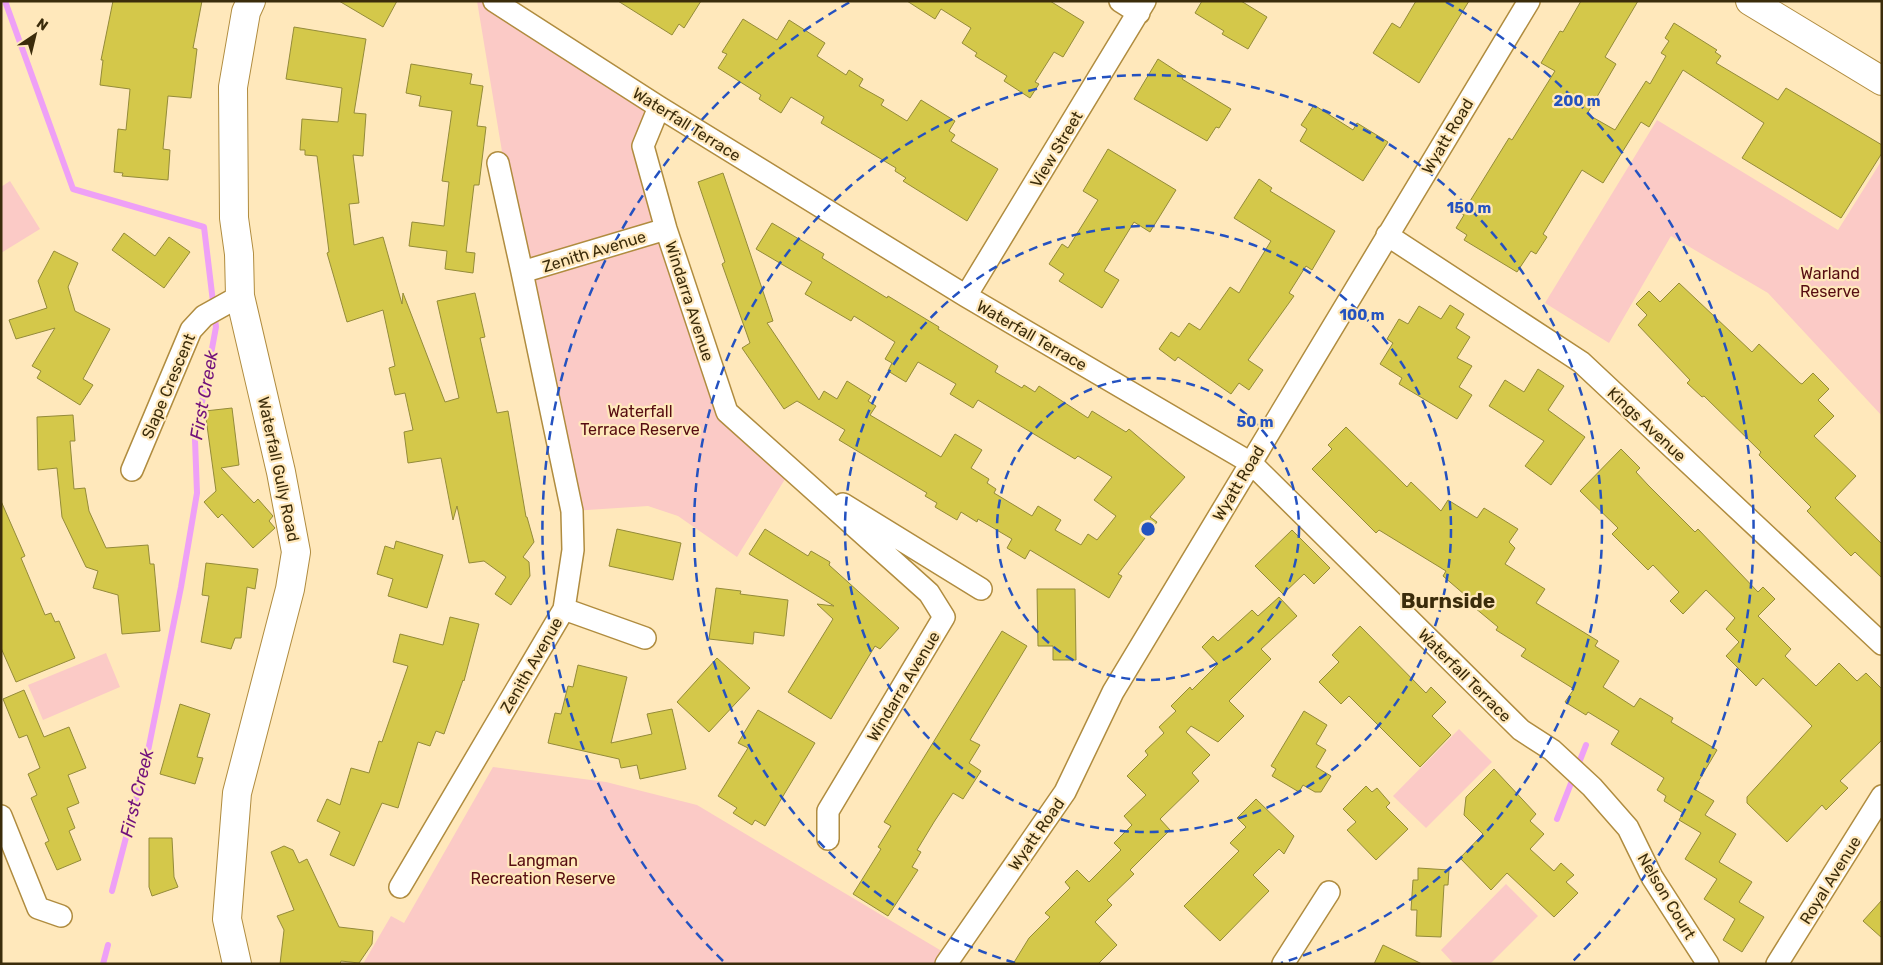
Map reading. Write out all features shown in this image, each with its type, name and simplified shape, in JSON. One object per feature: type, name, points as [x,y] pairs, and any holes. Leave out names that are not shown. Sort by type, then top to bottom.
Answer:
[{"type":"street","name":"Waterfall Gully Road","points":[[237,964],[227,918],[237,793],[290,589],[296,552],[281,472],[231,300],[239,254],[234,218],[233,87],[246,12],[251,1]]},
{"type":"street","name":"Waterfall Terrace","points":[[494,1],[659,107],[966,296],[1250,463],[1521,730],[1552,750],[1586,782]]},
{"type":"street","points":[[1120,1],[1142,7]]},
{"type":"street","name":"Wyatt Road","points":[[946,964],[1065,792],[1113,692],[1387,235],[1530,1]]},
{"type":"street","points":[[1750,1],[1882,81]]},
{"type":"street","name":"View Street","points":[[966,296],[1142,7]]},
{"type":"street","name":"Windarra Avenue","points":[[659,107],[643,146],[666,229],[727,412],[790,471],[929,593],[944,617],[828,811],[828,839]]},
{"type":"street","name":"Zenith Avenue","points":[[400,887],[564,609],[573,550],[572,511],[498,163]]},
{"type":"street","name":"Zenith Avenue","points":[[522,272],[666,229]]},
{"type":"street","name":"Kings Avenue","points":[[1387,235],[1581,362],[1882,644]]},
{"type":"street","name":"Slape Crescent","points":[[132,470],[191,330],[204,316],[231,300]]},
{"type":"street","name":"Windarra Avenue","points":[[790,471],[981,589]]},
{"type":"street","points":[[564,609],[645,638]]},
{"type":"street","name":"Nelson Court","points":[[1586,782],[1628,828],[1652,876],[1708,964]]},
{"type":"street","name":"Royal Avenue","points":[[1778,964],[1882,796]]},
{"type":"street","points":[[1,816],[38,908],[61,916]]},
{"type":"street","points":[[1283,964],[1329,892]]},
{"type":"green space","name":"Waterfall Terrace Reserve","points":[[477,1],[494,1],[659,107],[643,147],[727,412],[790,471],[737,557],[678,516],[648,506],[572,511],[522,272]]},
{"type":"green space","name":"Warland Reserve","points":[[1657,120],[1838,230],[1882,160],[1882,416],[1768,293],[1671,236],[1609,343],[1545,303]]},
{"type":"green space","points":[[10,181],[40,229],[1,253],[1,187]]},
{"type":"green space","points":[[106,653],[120,687],[43,720],[28,685]]},
{"type":"green space","points":[[1459,729],[1492,762],[1426,828],[1393,796]]},
{"type":"green space","name":"Langman Recreation Reserve","points":[[493,767],[606,782],[697,805],[950,956],[946,964],[363,964],[391,916],[404,923]]},
{"type":"green space","points":[[1506,884],[1538,916],[1490,964],[1454,964],[1441,950]]},
{"type":"building","points":[[113,1],[202,1],[193,48],[197,49],[191,98],[168,96],[163,149],[170,150],[168,180],[122,176],[123,173],[114,172],[118,129],[126,130],[130,89],[100,85],[103,60],[101,60]]},
{"type":"building","points":[[339,1],[397,1],[383,27]]},
{"type":"building","points":[[618,1],[701,1],[684,28],[679,24],[672,35]]},
{"type":"building","points":[[907,1],[1050,1],[1084,22],[1063,57],[1054,52],[1035,82],[1039,84],[1030,98],[1004,81],[1007,76],[975,56],[977,53],[962,43],[971,28],[941,9],[935,19]]},
{"type":"building","points":[[1202,1],[1241,1],[1267,17],[1248,49],[1222,34],[1224,31],[1195,13]]},
{"type":"building","points":[[1416,1],[1469,1],[1419,83],[1373,53],[1392,23],[1400,28]]},
{"type":"building","points":[[1581,1],[1638,1],[1605,57],[1616,64],[1587,114],[1615,130],[1646,81],[1650,84],[1666,56],[1661,53],[1669,41],[1665,38],[1674,23],[1717,50],[1715,52],[1721,56],[1716,63],[1778,100],[1786,88],[1882,145],[1882,153],[1841,218],[1742,158],[1764,123],[1683,70],[1649,127],[1641,122],[1603,183],[1582,170],[1543,234],[1547,237],[1536,254],[1531,251],[1517,272],[1464,240],[1467,235],[1456,228],[1464,215],[1462,214],[1509,138],[1512,140],[1555,71],[1541,63],[1560,31],[1563,32]]},
{"type":"building","points":[[743,19],[777,40],[789,20],[825,43],[817,56],[846,75],[849,70],[863,79],[859,86],[884,100],[881,105],[907,121],[921,100],[955,121],[949,131],[955,135],[951,141],[998,169],[967,221],[903,181],[906,178],[895,171],[896,168],[821,123],[824,117],[791,97],[781,113],[759,99],[761,95],[718,68],[727,54],[722,52]]},
{"type":"building","points":[[294,27],[366,39],[354,113],[366,114],[363,156],[353,155],[359,203],[349,204],[354,245],[383,237],[402,304],[403,293],[445,402],[459,398],[437,301],[475,293],[485,337],[480,338],[497,413],[508,411],[526,517],[534,542],[523,557],[529,562],[530,576],[511,605],[495,594],[506,577],[484,561],[469,563],[457,506],[453,520],[441,458],[408,463],[404,432],[413,430],[405,393],[395,395],[389,368],[395,366],[383,310],[347,322],[327,253],[329,252],[317,156],[305,155],[305,150],[300,150],[302,119],[338,122],[342,88],[286,79]]},
{"type":"building","points":[[1158,59],[1184,76],[1182,79],[1231,109],[1219,128],[1216,127],[1207,141],[1134,99]]},
{"type":"building","points":[[411,64],[472,74],[470,84],[483,86],[477,126],[486,127],[479,185],[474,185],[466,252],[475,253],[473,273],[445,269],[447,251],[409,246],[412,222],[444,226],[449,182],[442,181],[452,111],[419,106],[421,96],[406,93]]},
{"type":"building","points":[[1314,105],[1353,130],[1357,123],[1388,142],[1363,181],[1300,141],[1307,129],[1301,125]]},
{"type":"building","points":[[1108,149],[1176,190],[1150,232],[1134,222],[1104,271],[1119,280],[1102,308],[1059,281],[1064,274],[1049,264],[1062,244],[1068,248],[1098,200],[1083,191]]},
{"type":"building","points":[[723,173],[773,321],[767,323],[819,400],[824,391],[837,399],[847,381],[871,396],[868,401],[876,406],[870,415],[941,457],[955,434],[982,450],[971,468],[989,479],[987,483],[996,489],[994,493],[1032,516],[1038,506],[1061,520],[1055,530],[1081,545],[1088,534],[1097,540],[1116,516],[1094,500],[1112,477],[1078,456],[1075,459],[978,400],[973,408],[950,394],[956,384],[918,362],[906,382],[888,371],[892,363],[885,359],[895,342],[854,316],[851,321],[805,294],[812,282],[756,249],[772,223],[824,254],[822,258],[939,327],[938,329],[998,366],[995,372],[1022,388],[1024,385],[1035,392],[1039,386],[1088,418],[1092,411],[1126,432],[1129,429],[1185,477],[1150,517],[1157,522],[1118,574],[1122,576],[1109,598],[1030,550],[1025,559],[1007,548],[1012,539],[978,519],[977,522],[961,512],[957,520],[935,507],[937,503],[925,496],[927,493],[839,440],[845,430],[797,401],[784,409],[742,348],[750,343],[722,264],[725,262],[698,182]]},
{"type":"building","points":[[1259,179],[1272,188],[1270,191],[1335,231],[1312,270],[1306,266],[1289,293],[1294,296],[1248,360],[1263,370],[1249,390],[1239,383],[1231,394],[1178,357],[1175,361],[1159,349],[1171,332],[1179,337],[1189,323],[1200,330],[1230,287],[1239,293],[1271,241],[1234,218]]},
{"type":"building","points":[[124,233],[155,256],[169,237],[190,252],[164,288],[112,250]]},
{"type":"building","points":[[54,251],[78,263],[68,287],[75,311],[110,329],[83,379],[93,385],[80,405],[37,378],[41,371],[32,366],[55,328],[16,339],[9,320],[47,308],[38,281]]},
{"type":"building","points":[[1679,283],[1752,352],[1759,344],[1800,383],[1802,384],[1813,373],[1829,389],[1818,400],[1834,416],[1814,436],[1856,476],[1835,498],[1882,544],[1882,578],[1855,552],[1851,556],[1807,511],[1811,507],[1759,455],[1761,452],[1704,396],[1702,397],[1687,383],[1690,380],[1638,325],[1647,315],[1636,304],[1649,291],[1660,302]]},
{"type":"building","points":[[1450,305],[1464,314],[1456,328],[1470,337],[1457,358],[1472,366],[1459,387],[1472,395],[1457,419],[1399,384],[1402,378],[1380,364],[1393,343],[1387,339],[1399,319],[1408,324],[1419,306],[1441,319]]},
{"type":"building","points":[[1538,369],[1564,386],[1548,410],[1585,437],[1551,485],[1525,466],[1544,441],[1489,406],[1505,380],[1524,392]]},
{"type":"building","points":[[232,408],[239,465],[221,468],[254,503],[258,499],[273,516],[269,521],[275,528],[253,548],[222,514],[218,518],[204,502],[216,491],[205,411]]},
{"type":"building","points":[[73,415],[75,441],[70,441],[74,489],[85,488],[89,511],[106,548],[148,545],[150,564],[154,564],[160,631],[122,634],[118,595],[93,588],[98,571],[86,567],[62,517],[57,468],[38,470],[37,417]]},
{"type":"building","points":[[1346,427],[1407,487],[1411,482],[1441,511],[1448,500],[1477,518],[1484,508],[1518,529],[1509,542],[1515,548],[1505,564],[1545,589],[1536,603],[1598,641],[1595,646],[1619,661],[1603,687],[1634,707],[1640,698],[1673,718],[1671,722],[1717,750],[1694,789],[1714,801],[1705,815],[1736,834],[1719,862],[1752,882],[1739,902],[1764,917],[1742,952],[1723,940],[1735,919],[1704,899],[1717,879],[1685,859],[1701,833],[1679,820],[1683,813],[1664,801],[1666,796],[1657,790],[1664,778],[1611,744],[1619,731],[1588,712],[1586,715],[1565,702],[1574,689],[1521,656],[1526,649],[1496,630],[1498,627],[1463,598],[1465,595],[1443,576],[1446,571],[1379,530],[1376,533],[1312,469],[1332,449],[1328,445]]},
{"type":"building","points":[[1621,449],[1640,468],[1636,472],[1695,532],[1698,529],[1758,592],[1763,587],[1775,599],[1758,616],[1791,649],[1785,656],[1816,686],[1839,663],[1857,681],[1866,673],[1882,689],[1882,740],[1840,781],[1848,788],[1826,810],[1822,805],[1787,842],[1747,803],[1747,797],[1812,726],[1763,678],[1756,686],[1726,656],[1739,642],[1726,629],[1735,618],[1706,590],[1683,614],[1670,601],[1679,592],[1653,565],[1648,570],[1612,534],[1618,528],[1580,491]]},
{"type":"building","points":[[1,501],[25,556],[21,558],[45,615],[51,613],[55,622],[59,621],[75,658],[16,682],[1,648]]},
{"type":"building","points":[[617,529],[681,543],[673,580],[609,566]]},
{"type":"building","points":[[765,529],[808,556],[811,551],[830,562],[829,565],[899,628],[880,649],[875,646],[831,719],[788,692],[833,619],[817,604],[834,606],[749,554]]},
{"type":"building","points":[[1292,530],[1330,568],[1314,584],[1304,574],[1283,594],[1255,566]]},
{"type":"building","points":[[396,541],[443,555],[427,608],[388,596],[393,579],[377,574],[385,546],[394,549]]},
{"type":"building","points":[[206,563],[258,569],[255,589],[247,587],[241,638],[235,638],[231,649],[201,642],[209,596],[202,595]]},
{"type":"building","points":[[716,588],[741,591],[740,594],[788,600],[784,636],[754,632],[753,644],[709,639]]},
{"type":"building","points":[[1037,589],[1075,589],[1076,660],[1053,660],[1053,646],[1038,646]]},
{"type":"building","points":[[1279,597],[1297,616],[1261,649],[1271,659],[1229,701],[1244,716],[1218,742],[1191,726],[1186,732],[1210,755],[1192,773],[1199,781],[1160,819],[1170,830],[1130,870],[1134,874],[1107,900],[1112,905],[1095,922],[1117,945],[1098,964],[1013,964],[1029,938],[1050,917],[1045,913],[1070,888],[1065,882],[1077,870],[1089,882],[1121,850],[1114,843],[1132,825],[1124,816],[1146,795],[1127,776],[1148,755],[1145,751],[1164,733],[1159,727],[1176,711],[1171,706],[1190,687],[1192,690],[1218,664],[1202,647],[1213,636],[1218,641],[1252,610],[1258,616]]},
{"type":"building","points":[[450,617],[479,624],[464,681],[444,734],[436,731],[430,746],[418,742],[398,808],[382,803],[354,866],[330,855],[340,832],[317,821],[327,799],[340,805],[351,768],[369,773],[379,741],[382,742],[408,666],[393,662],[400,634],[443,645]]},
{"type":"building","points":[[1360,626],[1426,693],[1431,687],[1446,702],[1432,716],[1451,735],[1420,767],[1349,696],[1341,704],[1319,682],[1339,662],[1332,655]]},
{"type":"building","points":[[1002,631],[1027,646],[970,740],[980,745],[969,763],[981,771],[963,799],[953,793],[934,822],[917,850],[921,852],[912,867],[918,870],[888,916],[853,894],[881,849],[878,847],[891,826],[884,822]]},
{"type":"building","points":[[717,658],[750,688],[709,732],[677,702]]},
{"type":"building","points":[[578,665],[627,677],[611,743],[652,734],[647,714],[672,709],[686,769],[640,779],[637,765],[621,768],[619,759],[548,743],[555,713],[561,714],[568,686],[573,687]]},
{"type":"building","points":[[24,690],[44,737],[69,727],[86,768],[68,775],[79,803],[67,808],[75,828],[69,831],[81,860],[57,870],[45,843],[49,841],[31,798],[37,795],[28,774],[40,768],[27,735],[19,738],[3,699]]},
{"type":"building","points":[[180,704],[210,714],[197,757],[203,758],[195,784],[160,774]]},
{"type":"building","points":[[758,710],[815,743],[765,826],[755,820],[752,825],[733,813],[737,808],[718,796],[748,748],[738,743]]},
{"type":"building","points":[[1304,711],[1327,725],[1316,744],[1326,750],[1316,767],[1331,776],[1321,792],[1315,792],[1303,785],[1299,792],[1272,776],[1276,769],[1271,766]]},
{"type":"building","points":[[1494,769],[1536,814],[1530,821],[1544,834],[1530,849],[1554,871],[1561,863],[1574,875],[1566,882],[1578,893],[1554,917],[1507,873],[1491,890],[1460,858],[1483,834],[1464,815],[1466,797]]},
{"type":"building","points":[[1366,786],[1372,792],[1377,788],[1390,803],[1386,807],[1408,829],[1376,860],[1347,830],[1356,822],[1343,809]]},
{"type":"building","points":[[1256,799],[1294,836],[1284,854],[1279,849],[1253,875],[1269,891],[1220,941],[1184,906],[1239,851],[1230,843],[1246,827],[1237,818]]},
{"type":"building","points":[[149,838],[172,838],[174,877],[178,887],[152,896],[149,887]]},
{"type":"building","points":[[284,846],[293,850],[299,863],[307,859],[339,927],[373,931],[372,944],[359,963],[341,961],[340,964],[280,964],[284,930],[277,916],[294,910],[271,852]]},
{"type":"building","points":[[1418,868],[1449,870],[1448,885],[1444,885],[1441,937],[1416,936],[1417,910],[1411,910],[1413,880],[1418,880]]},
{"type":"building","points":[[1882,900],[1882,938],[1863,921]]},
{"type":"building","points":[[1383,945],[1422,964],[1374,964]]},
{"type":"waterway","name":"First Creek","points":[[5,1],[73,189],[204,227],[216,327],[195,440],[197,493],[181,587],[146,761],[112,891]]},
{"type":"waterway","points":[[1557,819],[1586,745]]},
{"type":"waterway","name":"First Creek","points":[[103,964],[108,945]]},
{"type":"district","name":"Burnside","points":[[1448,601]]}]
